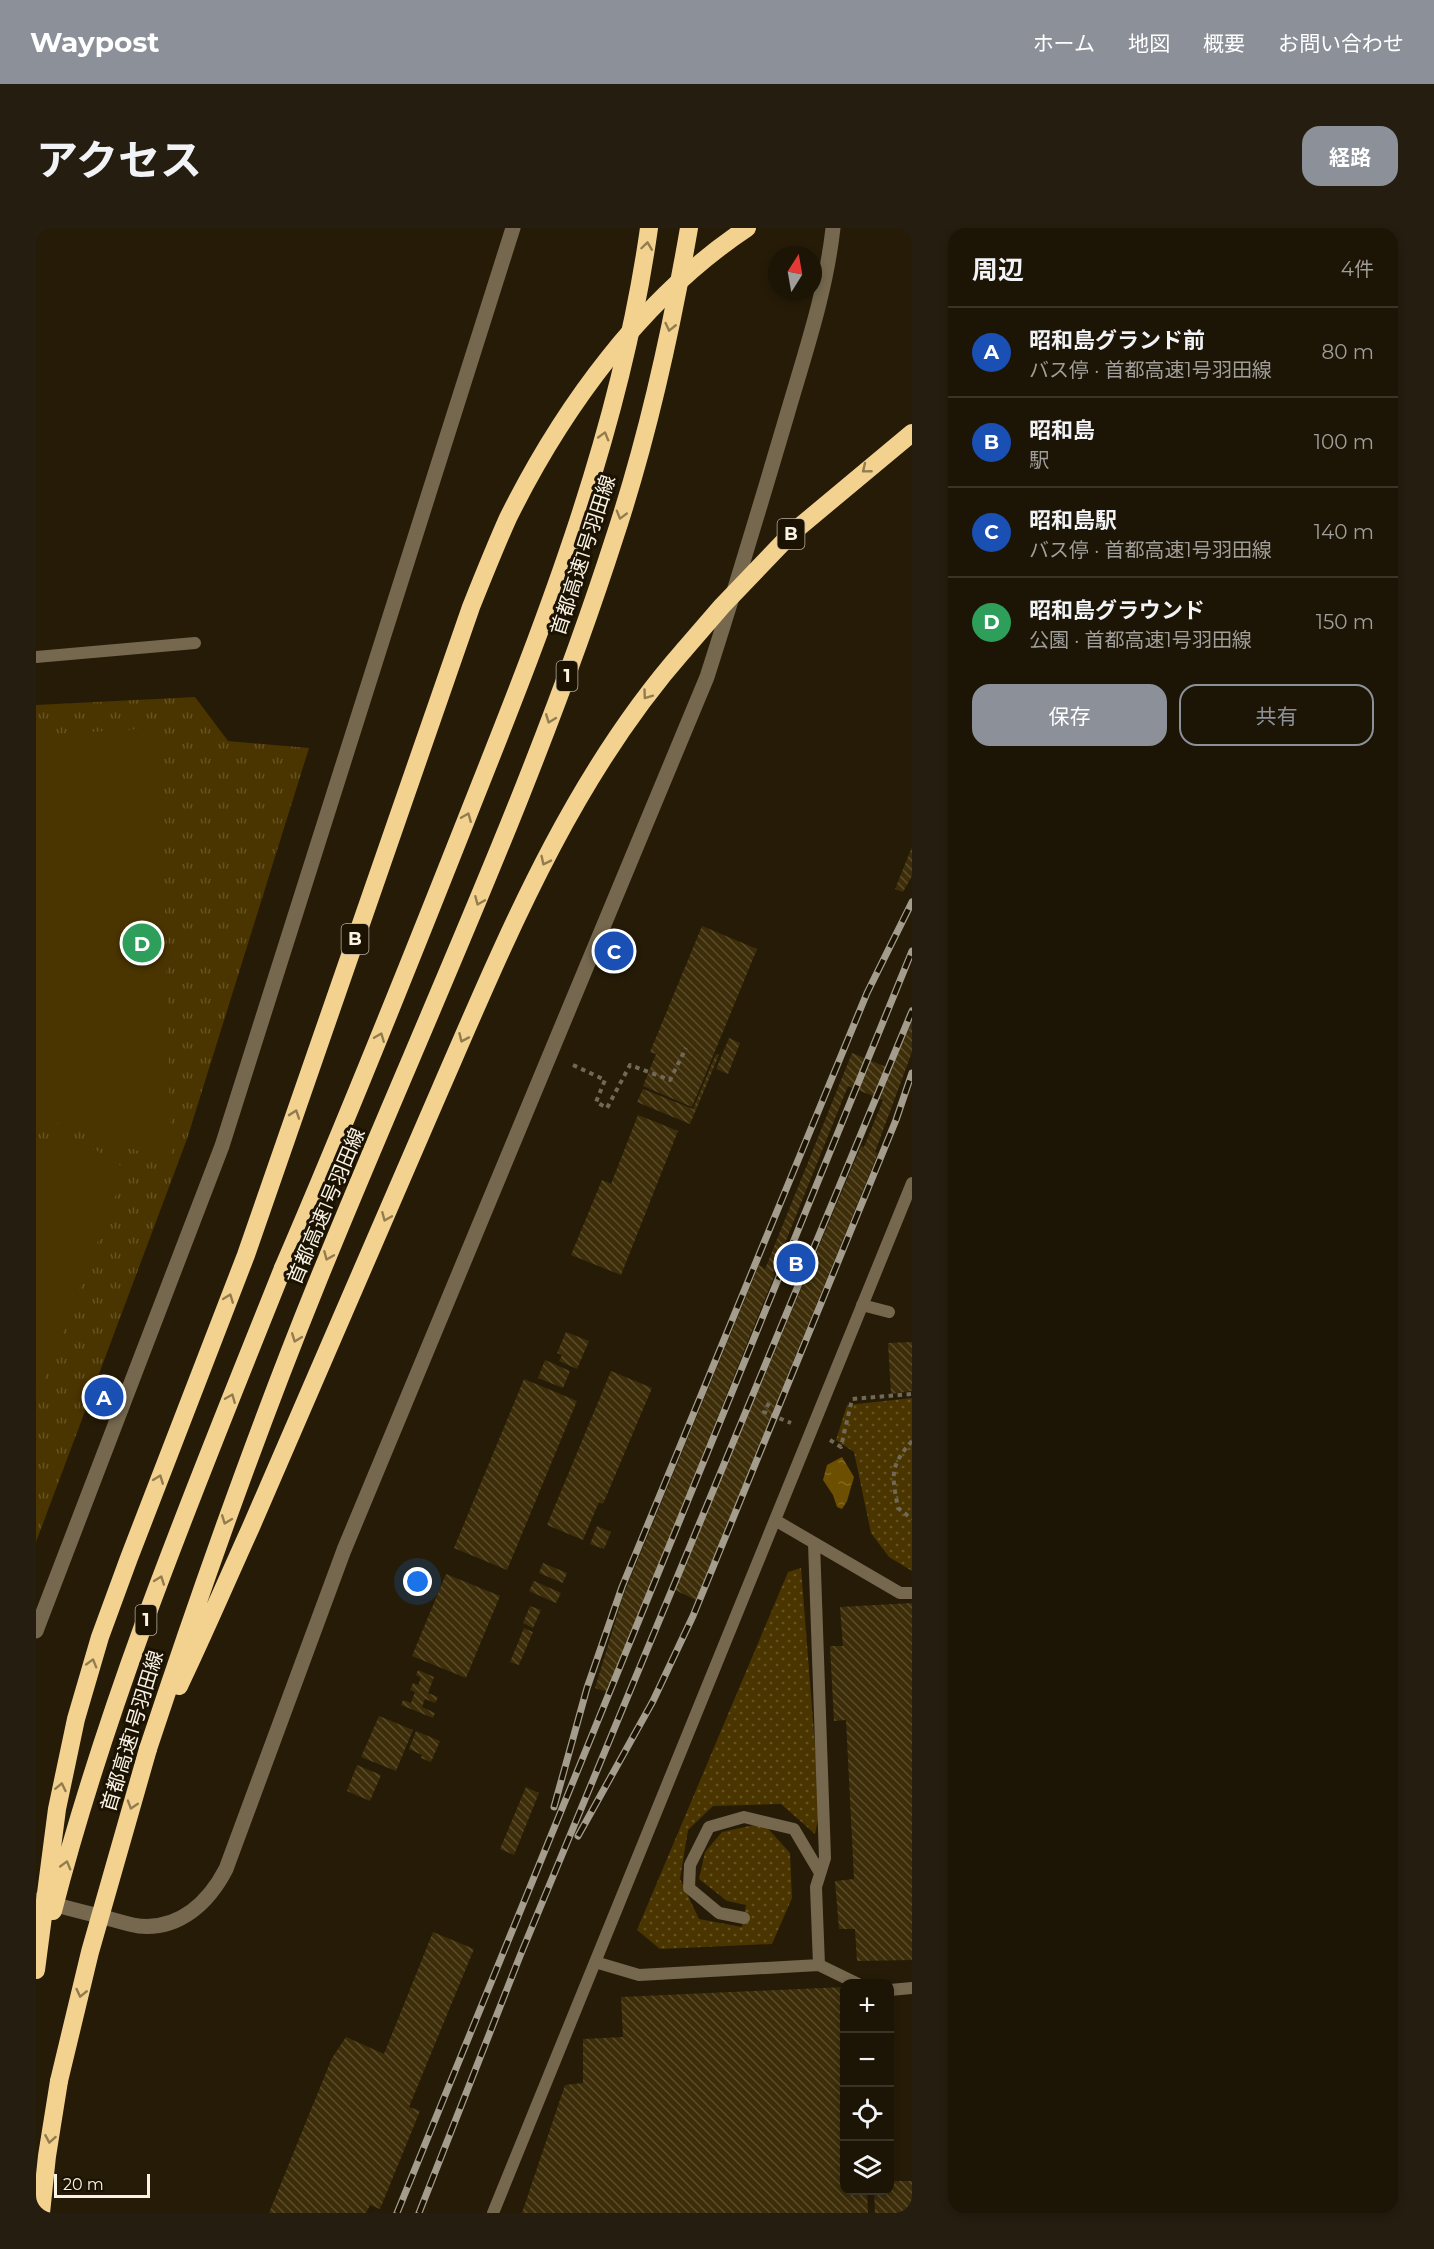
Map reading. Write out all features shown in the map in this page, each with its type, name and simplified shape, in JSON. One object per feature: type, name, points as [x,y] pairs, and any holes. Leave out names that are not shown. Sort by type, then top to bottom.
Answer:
[{"type":"highway","name":"首都高速1号羽田線","points":[[36,1982],[62,1876],[86,1795],[162,1573],[283,1268],[359,1092],[530,658],[580,520],[620,379],[641,288],[649,228]]},
{"type":"highway","name":"首都高速1号羽田線","points":[[41,2213],[47,2156],[60,2081],[90,1952],[148,1749],[224,1527],[317,1284],[490,873],[569,671],[616,533],[662,365],[689,228]]},
{"type":"highway","name":"B","points":[[36,1970],[57,1809],[76,1719],[100,1638],[246,1255],[471,607],[508,518],[550,443],[596,374],[652,309],[718,247],[747,228]]},
{"type":"highway","name":"B","points":[[148,1749],[204,1634],[508,934],[556,838],[601,761],[659,677],[722,606],[792,533],[912,433]]},
{"type":"street","points":[[36,1631],[222,1146],[513,228]]},
{"type":"street","points":[[36,1900],[137,1926],[159,1925],[180,1918],[197,1908],[213,1891],[226,1869],[344,1550],[707,677],[814,322],[825,281],[833,228]]},
{"type":"lane","points":[[36,657],[195,643]]},
{"type":"lane","points":[[493,2213],[912,1183]]},
{"type":"lane","points":[[862,1305],[889,1312]]},
{"type":"lane","points":[[775,1520],[900,1593],[912,1593]]},
{"type":"lane","points":[[814,1543],[825,1858],[816,1887],[819,1965]]},
{"type":"lane","points":[[744,1918],[719,1913],[689,1888],[690,1865],[709,1827],[744,1817],[794,1829],[820,1873]]},
{"type":"lane","points":[[595,1962],[639,1975],[819,1965],[849,1979]]},
{"type":"lane","points":[[894,1990],[912,1988]]},
{"type":"path","points":[[573,1065],[605,1080],[596,1102],[607,1108],[630,1065],[670,1080],[686,1048]]},
{"type":"path","points":[[829,1439],[841,1447],[852,1399],[912,1394]]},
{"type":"path","points":[[769,1403],[764,1412],[792,1424]]},
{"type":"path","points":[[912,1441],[897,1458],[893,1481],[898,1509],[912,1519]]},
{"type":"green space","points":[[195,697],[228,741],[309,748],[187,1139],[36,1542],[36,705]]},
{"type":"green space","points":[[142,729],[161,748],[171,1162],[46,1119],[36,1118],[36,735]]},
{"type":"green space","points":[[36,1138],[96,1150],[126,1169],[36,1400]]},
{"type":"green space","points":[[912,1398],[912,1571],[889,1557],[871,1533],[854,1452],[836,1440],[847,1405]]},
{"type":"green space","points":[[801,1568],[820,1809],[815,1834],[781,1804],[713,1806],[688,1830],[680,1879],[699,1919],[742,1927],[746,1905],[727,1901],[699,1879],[705,1852],[722,1832],[763,1823],[790,1853],[792,1898],[772,1944],[660,1949],[637,1930],[788,1572]]},
{"type":"water","points":[[842,1457],[854,1477],[847,1501],[842,1509],[837,1507],[833,1495],[823,1480],[827,1465]]},
{"type":"building","points":[[912,847],[912,876],[903,892],[895,889]]},
{"type":"building","points":[[702,926],[757,949],[692,1107],[643,1086],[656,1054],[650,1052]]},
{"type":"building","points":[[912,1022],[912,1052],[875,1152],[878,1153],[696,1600],[675,1590],[861,1146],[864,1147],[883,1100],[848,1086],[607,1692],[595,1688],[623,1596],[759,1265],[765,1269],[852,1053],[891,1069]]},
{"type":"building","points":[[729,1038],[740,1043],[728,1074],[716,1069]]},
{"type":"building","points":[[716,1054],[719,1055],[690,1124],[637,1102],[643,1089],[693,1109]]},
{"type":"building","points":[[638,1115],[678,1131],[621,1275],[571,1255],[602,1180],[611,1184]]},
{"type":"building","points":[[566,1332],[589,1341],[577,1369],[559,1361],[562,1355],[557,1353]]},
{"type":"building","points":[[912,1342],[912,1391],[891,1394],[888,1343]]},
{"type":"building","points":[[545,1360],[570,1371],[563,1388],[538,1378]]},
{"type":"building","points":[[611,1371],[652,1388],[603,1504],[599,1502],[583,1540],[547,1525]]},
{"type":"building","points":[[524,1379],[577,1401],[507,1570],[454,1548]]},
{"type":"building","points":[[597,1526],[611,1532],[604,1549],[590,1544]]},
{"type":"building","points":[[543,1563],[567,1573],[563,1583],[539,1573]]},
{"type":"building","points":[[446,1574],[500,1596],[466,1678],[412,1656]]},
{"type":"building","points":[[534,1581],[561,1593],[556,1603],[529,1591]]},
{"type":"building","points":[[912,1603],[912,1960],[857,1961],[855,1929],[839,1929],[835,1881],[854,1879],[846,1720],[834,1721],[830,1646],[843,1646],[840,1607]]},
{"type":"building","points":[[530,1606],[541,1610],[533,1628],[523,1623]]},
{"type":"building","points":[[524,1628],[533,1632],[519,1665],[510,1662]]},
{"type":"building","points":[[418,1670],[434,1677],[428,1693],[438,1697],[435,1703],[425,1699],[422,1707],[435,1713],[433,1718],[401,1705],[403,1700],[411,1703],[415,1692],[410,1690],[413,1683],[418,1685],[421,1678],[416,1675]]},
{"type":"building","points":[[379,1716],[413,1730],[396,1771],[361,1757]]},
{"type":"building","points":[[416,1731],[440,1741],[431,1762],[409,1749]]},
{"type":"building","points":[[357,1765],[381,1775],[370,1801],[347,1791]]},
{"type":"building","points":[[526,1787],[539,1793],[514,1855],[500,1849]]},
{"type":"building","points":[[433,1932],[474,1949],[409,2107],[420,2111],[380,2209],[370,2205],[366,2213],[269,2213],[332,2058],[346,2037],[384,2054]]},
{"type":"building","points":[[840,1987],[840,2195],[867,2195],[868,2213],[522,2213],[565,2085],[583,2083],[583,2039],[623,2037],[621,1997]]},
{"type":"building","points":[[894,2181],[912,2181],[912,2213],[875,2213],[874,2195],[894,2195]]},
{"type":"railway","points":[[554,1807],[587,1688],[622,1587],[867,993],[912,902]]},
{"type":"railway","points":[[397,2213],[912,951]]},
{"type":"railway","points":[[419,2213],[520,1956],[912,1011]]},
{"type":"railway","points":[[578,1836],[653,1701],[693,1616],[896,1120],[912,1073]]},
{"type":"place","name":"昭和島グラウンド","points":[[142,943]]},
{"type":"place","name":"昭和島駅","points":[[614,951]]},
{"type":"place","name":"昭和島","points":[[796,1263]]},
{"type":"place","name":"昭和島グランド前","points":[[104,1397]]}]
